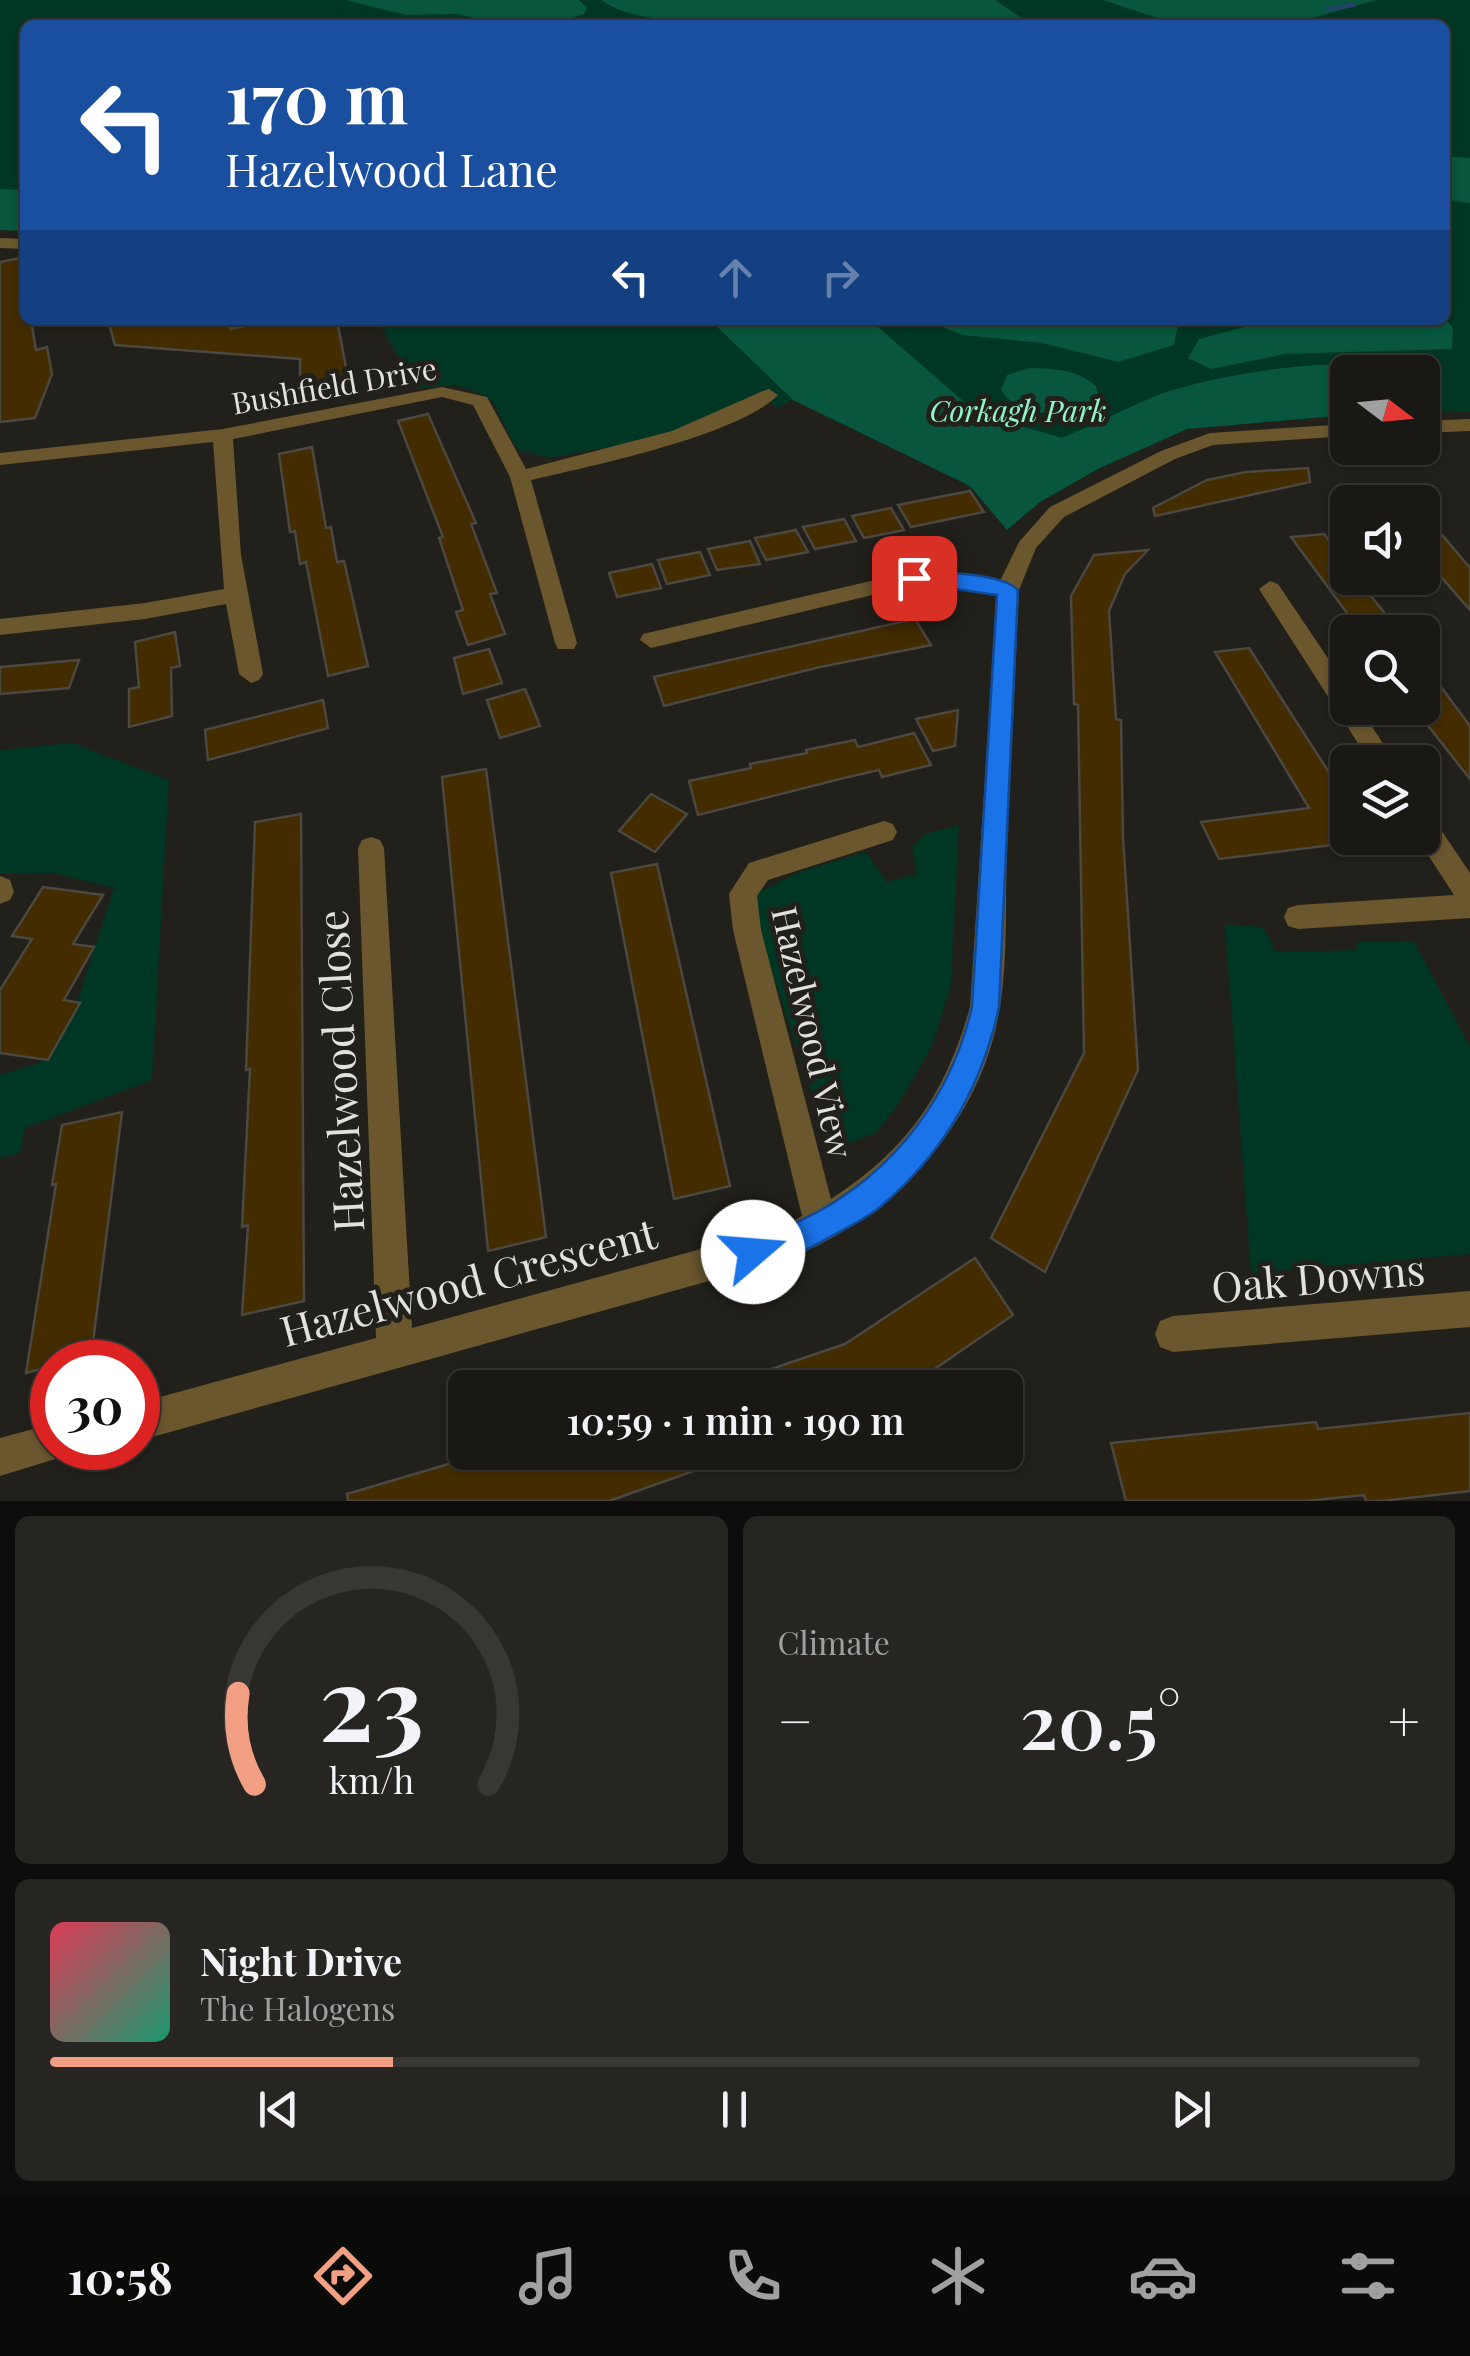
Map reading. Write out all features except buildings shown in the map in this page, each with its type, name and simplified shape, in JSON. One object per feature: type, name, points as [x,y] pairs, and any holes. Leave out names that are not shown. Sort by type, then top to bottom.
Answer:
[{"type":"street","name":"Bushfield Drive","points":[[0,458],[223,435],[330,416],[419,394],[462,395],[480,402],[520,477],[566,643]]},
{"type":"street","points":[[520,477],[658,443],[740,411],[769,395]]},
{"type":"street","points":[[1440,426],[1470,425]]},
{"type":"street","points":[[651,640],[914,578],[1011,581],[1018,556],[1040,526],[1057,512],[1188,447],[1238,435],[1330,431]]},
{"type":"street","points":[[223,435],[223,513],[232,595],[250,674]]},
{"type":"street","name":"Hazelwood Crescent","points":[[160,1416],[791,1242],[867,1198],[924,1144],[960,1087],[976,1051],[985,1007],[1011,581]]},
{"type":"street","points":[[1270,588],[1372,745]]},
{"type":"street","points":[[0,627],[146,611],[232,595]]},
{"type":"street","name":"Hazelwood View","points":[[821,1226],[747,930],[743,894],[759,871],[884,832]]},
{"type":"street","name":"Hazelwood Close","points":[[371,848],[395,1350]]},
{"type":"street","points":[[1440,850],[1470,896]]},
{"type":"street","points":[[1298,917],[1470,906]]},
{"type":"street","name":"Oak Downs","points":[[1173,1334],[1470,1309]]},
{"type":"street","points":[[0,1456],[30,1449]]},
{"type":"green space","name":"Corkagh Park","points":[[0,0],[1470,0],[1470,412],[1440,412],[1440,355],[1330,355],[1330,416],[1187,429],[1098,469],[1040,502],[1007,530],[970,486],[793,400],[777,408],[760,393],[655,439],[549,458],[517,449],[493,402],[475,391],[454,385],[415,388],[381,325],[1450,325],[1450,20],[20,20],[20,231],[0,230]]},
{"type":"green space","points":[[346,0],[579,0],[587,8],[584,14],[556,20],[406,15]]},
{"type":"green space","points":[[601,0],[995,0],[1023,19],[690,20],[652,18],[617,9]]},
{"type":"green space","points":[[1103,0],[1376,0],[1306,20],[1163,20]]},
{"type":"green space","points":[[1450,156],[1470,158],[1470,203],[1450,201]]},
{"type":"green space","points":[[0,189],[20,190],[20,231],[0,230]]},
{"type":"green space","points":[[715,325],[876,325],[977,413],[1062,438],[1175,389],[1275,369],[1330,364],[1330,416],[1187,429],[1098,469],[1040,502],[1007,530],[970,486],[793,400]]},
{"type":"green space","points":[[938,325],[1178,325],[1174,345],[1118,362],[1042,343],[962,335]]},
{"type":"green space","points":[[1252,325],[1450,325],[1453,328],[1452,349],[1285,354],[1211,369],[1188,358],[1199,339]]},
{"type":"green space","points":[[1030,368],[1081,376],[1096,386],[1099,402],[1046,413],[1021,407],[1001,390],[1007,375]]},
{"type":"green space","points":[[72,743],[169,780],[152,1080],[25,1128],[20,1153],[0,1158],[0,1075],[39,1063],[73,1015],[114,888],[53,873],[0,874],[0,750]]},
{"type":"green space","points":[[959,825],[951,984],[933,1044],[897,1106],[875,1133],[842,1146],[823,1127],[754,917],[751,896],[802,871],[866,852],[887,882],[917,874],[912,847],[925,834]]},
{"type":"green space","points":[[1225,924],[1263,927],[1276,952],[1356,950],[1357,942],[1414,941],[1470,1047],[1470,1254],[1251,1273]]},
{"type":"waterway","points":[[1327,9],[1354,5]]},
{"type":"route","points":[[753,1252],[791,1242],[867,1198],[924,1144],[960,1087],[976,1051],[985,1007],[1008,590],[951,579],[914,578]]}]
